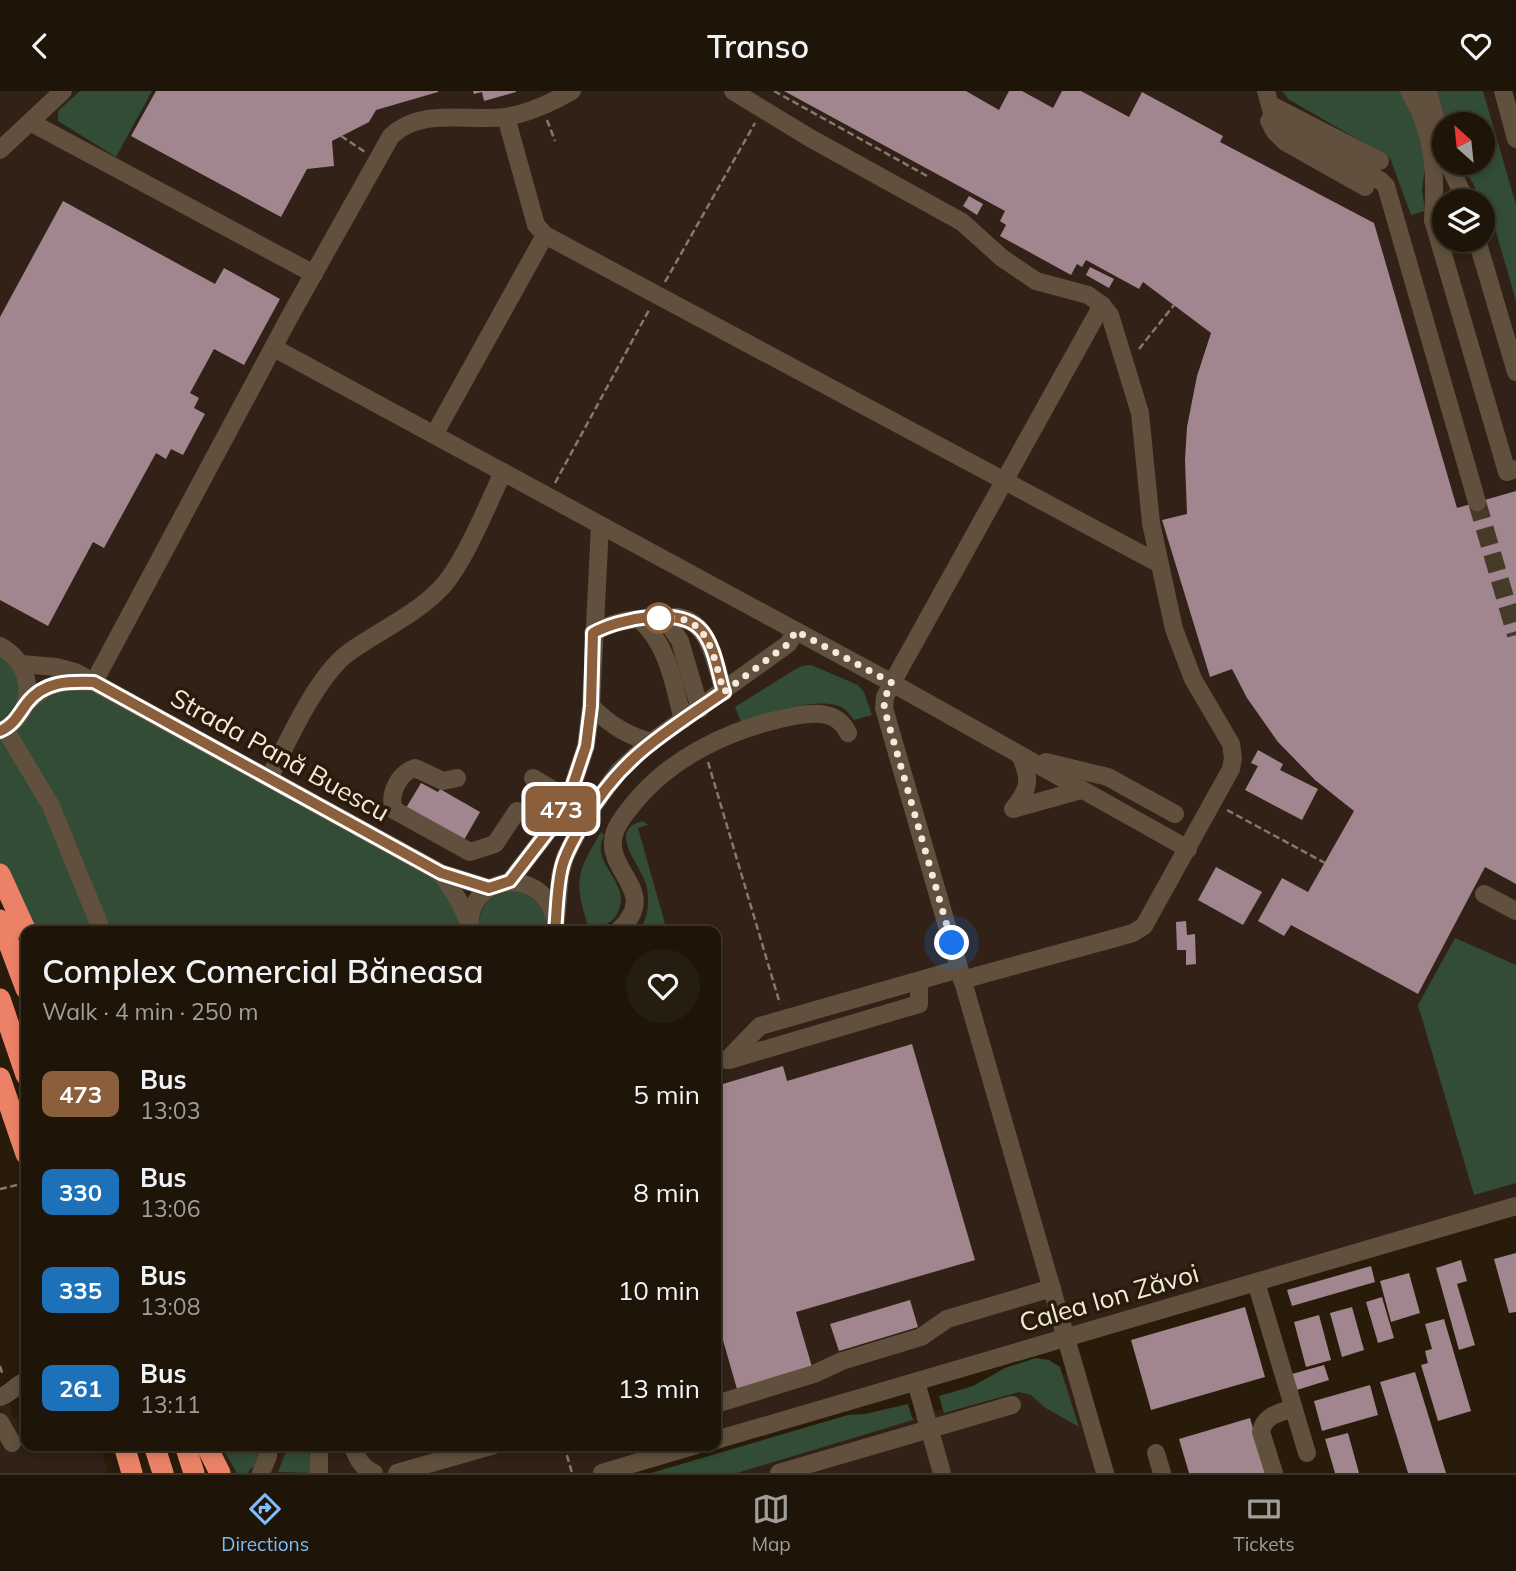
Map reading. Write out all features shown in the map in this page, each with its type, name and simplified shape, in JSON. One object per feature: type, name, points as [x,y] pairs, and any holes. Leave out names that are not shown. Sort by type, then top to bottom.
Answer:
[{"type":"highway","points":[[0,874],[23,926]]},
{"type":"highway","points":[[0,920],[21,976]]},
{"type":"highway","points":[[0,999],[21,1060]]},
{"type":"highway","points":[[0,1078],[21,1139]]},
{"type":"highway","points":[[126,1451],[132,1473]]},
{"type":"highway","points":[[156,1451],[163,1473]]},
{"type":"highway","points":[[187,1451],[194,1473]]},
{"type":"highway","points":[[209,1451],[220,1473]]},
{"type":"street","points":[[0,150],[63,91]]},
{"type":"street","points":[[26,704],[48,686],[65,682],[94,682],[383,147],[399,128],[423,119],[506,117],[542,107],[572,91]]},
{"type":"street","points":[[722,1062],[760,1026],[919,981],[961,975],[1098,943],[1138,930],[1149,919],[1188,849],[1231,769],[1233,758],[1231,744],[1193,680],[1182,654],[1158,563],[1151,523],[1140,413],[1113,324],[1102,306],[1088,295],[1036,281],[1002,258],[962,222],[733,91]]},
{"type":"street","points":[[1409,91],[1416,102],[1433,156],[1436,189]]},
{"type":"street","points":[[1428,91],[1434,112]]},
{"type":"street","points":[[1503,91],[1516,139]]},
{"type":"street","points":[[1267,97],[1380,161]]},
{"type":"street","points":[[1267,97],[1267,116],[1271,126],[1285,142],[1365,187]]},
{"type":"street","points":[[1267,97],[1278,121],[1285,128],[1386,186],[1477,502]]},
{"type":"street","points":[[506,117],[536,225],[545,235],[1158,563]]},
{"type":"street","points":[[30,122],[314,274]]},
{"type":"street","points":[[435,435],[545,235]]},
{"type":"street","points":[[1447,252],[1507,472],[1516,470]]},
{"type":"street","points":[[1481,252],[1516,372]]},
{"type":"street","points":[[1102,306],[892,683],[885,697],[884,708],[1105,1473]]},
{"type":"street","points":[[274,348],[892,683],[1188,849]]},
{"type":"street","points":[[269,779],[312,698],[331,670],[347,654],[429,599],[449,579],[503,473]]},
{"type":"street","points":[[510,881],[550,829],[567,798],[586,746],[591,706],[600,525]]},
{"type":"street","points":[[664,617],[680,641],[699,709]]},
{"type":"street","points":[[593,633],[609,624],[639,619],[686,619],[701,630],[710,645],[724,692]]},
{"type":"street","points":[[639,619],[654,633],[662,648],[683,720]]},
{"type":"street","points":[[556,926],[560,876],[570,845],[586,816],[619,771],[652,742],[788,644],[796,631]]},
{"type":"street","points":[[0,646],[13,654],[21,664],[27,677],[28,691],[26,704],[18,719],[3,730],[51,806],[100,926]]},
{"type":"street","name":"Strada Pană Buescu","points":[[21,664],[66,669],[94,682],[441,873],[489,888]]},
{"type":"street","points":[[591,706],[614,727],[628,735],[652,742]]},
{"type":"street","points":[[623,926],[628,921],[634,901],[629,879],[613,851],[615,831],[647,787],[663,773],[704,747],[761,724],[815,713],[832,716],[843,722],[848,733]]},
{"type":"street","points":[[1020,755],[1027,769],[1028,780],[1024,796],[1013,809],[1081,790]]},
{"type":"street","points":[[1020,755],[1108,778],[1172,817],[1090,780],[1055,775]]},
{"type":"street","points":[[457,778],[443,781],[415,768],[408,771],[391,796],[394,810],[470,852],[495,844],[517,811]]},
{"type":"street","points":[[533,778],[567,798]]},
{"type":"street","name":"Strada Pană Buescu","points":[[441,873],[459,901],[470,926]]},
{"type":"street","points":[[470,926],[479,898],[489,888],[510,881],[531,885],[541,892],[553,908],[556,926]]},
{"type":"street","points":[[1484,894],[1516,911]]},
{"type":"street","name":"Calea Ion Zăvoi","points":[[721,1439],[1516,1206]]},
{"type":"street","points":[[1256,1282],[1307,1453]]},
{"type":"street","points":[[721,1402],[921,1337],[947,1319],[1052,1288]]},
{"type":"street","points":[[0,1397],[21,1382]]},
{"type":"street","points":[[916,1382],[942,1473]]},
{"type":"street","points":[[779,1473],[1012,1405]]},
{"type":"street","points":[[1273,1473],[1261,1432],[1262,1427],[1273,1415],[1293,1408]]},
{"type":"street","points":[[0,1422],[12,1443]]},
{"type":"street","points":[[261,1473],[268,1451]]},
{"type":"street","points":[[319,1451],[319,1473]]},
{"type":"street","points":[[354,1451],[365,1469],[374,1473]]},
{"type":"street","points":[[397,1473],[474,1451]]},
{"type":"street","points":[[602,1473],[676,1451]]},
{"type":"street","points":[[1156,1453],[1162,1473]]},
{"type":"path","points":[[663,285],[774,91],[927,176]]},
{"type":"path","points":[[545,114],[555,141]]},
{"type":"path","points":[[341,136],[365,152]]},
{"type":"path","points":[[1132,358],[1174,305]]},
{"type":"path","points":[[552,489],[651,307]]},
{"type":"path","points":[[704,747],[782,1009]]},
{"type":"path","points":[[1227,810],[1325,863]]},
{"type":"path","points":[[0,1189],[21,1184]]},
{"type":"path","points":[[566,1451],[572,1473]]},
{"type":"shaded area","points":[[0,91],[1502,91],[1516,139],[1516,1206],[721,1439],[721,926],[24,926],[0,874]]},
{"type":"shaded area","points":[[1068,1373],[1095,1473],[717,1473]]},
{"type":"shaded area","points":[[4,1385],[13,1418],[21,1416],[21,1451],[101,1451],[108,1473],[0,1473],[0,1387]]},
{"type":"shaded area","points":[[209,1451],[679,1451],[602,1473],[220,1473]]},
{"type":"green space","points":[[80,91],[152,91],[116,157],[58,121],[58,111]]},
{"type":"green space","points":[[1282,91],[1401,91],[1408,99],[1426,160],[1422,190],[1425,211],[1411,215],[1390,158],[1288,99]]},
{"type":"green space","points":[[1433,91],[1483,91],[1489,112],[1440,112]]},
{"type":"green space","points":[[1495,132],[1516,205],[1516,301],[1495,229],[1495,189],[1476,189],[1467,175],[1495,175]]},
{"type":"green space","points":[[0,655],[15,671],[20,689],[15,706],[0,723]]},
{"type":"green space","points":[[811,665],[858,685],[864,692],[872,715],[854,720],[843,708],[821,704],[792,707],[741,722],[735,707],[794,670]]},
{"type":"green space","points":[[94,682],[441,873],[468,926],[24,926],[0,874],[0,731],[39,691]]},
{"type":"green space","points":[[643,821],[648,825],[638,828],[666,926],[642,926],[647,914],[647,890],[626,840],[627,832],[632,826]]},
{"type":"green space","points":[[601,832],[604,835],[601,846],[603,860],[619,889],[620,905],[615,918],[608,923],[588,926],[579,887],[580,877],[586,858]]},
{"type":"green space","points":[[511,890],[533,898],[542,909],[546,926],[479,926],[482,909],[491,899]]},
{"type":"green space","points":[[1455,938],[1516,965],[1516,1183],[1474,1195],[1418,1005]]},
{"type":"green space","points":[[1036,1358],[1049,1360],[1060,1367],[1079,1427],[1044,1407],[1031,1395],[1019,1392],[944,1413],[939,1396],[973,1386],[1005,1368]]},
{"type":"green space","points":[[908,1404],[913,1420],[737,1473],[651,1473],[848,1415]]},
{"type":"green space","points":[[224,1451],[262,1451],[247,1473],[237,1473]]},
{"type":"green space","points":[[286,1451],[309,1451],[311,1473],[278,1472]]},
{"type":"building","points":[[156,91],[438,92],[376,110],[369,122],[332,141],[334,166],[307,169],[281,217],[131,136]]},
{"type":"building","points":[[473,91],[516,92],[484,101],[482,92],[474,94]]},
{"type":"building","points":[[784,91],[966,91],[999,110],[1009,91],[1022,91],[1053,108],[1062,91],[1081,91],[1129,117],[1142,92],[1223,136],[1220,142],[1374,223],[1457,508],[1516,491],[1516,884],[1485,867],[1418,994],[1291,925],[1284,936],[1258,921],[1282,878],[1308,892],[1354,811],[1315,780],[1278,742],[1247,698],[1232,669],[1210,677],[1162,520],[1187,514],[1187,427],[1197,376],[1211,333],[1143,282],[1139,289],[1086,260],[1082,267],[1077,264],[1071,275],[1000,236],[1006,225],[1000,221],[1005,211]]},
{"type":"building","points":[[969,196],[983,204],[977,215],[963,206]]},
{"type":"building","points":[[63,201],[215,284],[224,268],[280,299],[244,365],[214,349],[190,393],[199,398],[194,408],[205,414],[183,455],[171,449],[166,459],[156,453],[104,548],[93,542],[48,626],[0,600],[0,317]]},
{"type":"building","points":[[1090,267],[1114,279],[1109,288],[1086,275]]},
{"type":"building","points":[[1258,750],[1283,764],[1280,770],[1318,789],[1302,820],[1245,790],[1258,766],[1251,763]]},
{"type":"building","points":[[421,783],[438,792],[440,789],[480,812],[464,840],[406,808]]},
{"type":"building","points":[[1216,867],[1262,892],[1243,925],[1198,900]]},
{"type":"building","points":[[1186,921],[1187,935],[1195,934],[1196,964],[1186,965],[1186,950],[1177,950],[1176,922]]},
{"type":"building","points":[[912,1044],[975,1260],[796,1312],[812,1367],[737,1389],[721,1333],[721,1085],[783,1066],[787,1081]]},
{"type":"building","points":[[1516,1253],[1516,1312],[1509,1313],[1494,1259]]},
{"type":"building","points":[[1461,1260],[1467,1281],[1457,1284],[1475,1345],[1459,1350],[1436,1268]]},
{"type":"building","points":[[1371,1266],[1375,1282],[1292,1306],[1287,1290]]},
{"type":"building","points":[[1409,1273],[1420,1313],[1391,1322],[1380,1281]]},
{"type":"building","points":[[1382,1297],[1394,1338],[1378,1343],[1366,1302]]},
{"type":"building","points":[[910,1300],[918,1327],[839,1351],[830,1324]]},
{"type":"building","points":[[1245,1307],[1265,1377],[1151,1410],[1131,1340]]},
{"type":"building","points":[[1352,1307],[1364,1350],[1342,1357],[1330,1313]]},
{"type":"building","points":[[1319,1315],[1331,1360],[1306,1367],[1294,1322]]},
{"type":"building","points":[[1444,1319],[1471,1411],[1438,1421],[1421,1365],[1428,1363],[1425,1351],[1432,1349],[1425,1324]]},
{"type":"building","points":[[1324,1365],[1329,1380],[1297,1390],[1292,1374]]},
{"type":"building","points":[[1415,1372],[1446,1473],[1408,1473],[1380,1382]]},
{"type":"building","points":[[1370,1385],[1378,1415],[1322,1431],[1314,1401]]},
{"type":"building","points":[[1250,1418],[1266,1473],[1189,1473],[1179,1439]]},
{"type":"building","points":[[1348,1433],[1359,1473],[1335,1473],[1325,1439]]},
{"type":"tunnel","points":[[1477,502],[1516,635]]},
{"type":"bus line","name":"473","points":[[0,731],[18,719],[26,704],[48,686],[65,682],[94,682],[441,873],[489,888],[510,881],[523,867],[550,829],[573,785],[586,746],[591,706],[593,633],[609,624],[627,619],[679,617],[692,622],[701,630],[710,645],[724,692],[647,745],[629,760],[608,785],[586,816],[562,865],[555,926]]},
{"type":"route","points":[[659,618],[679,617],[697,625],[710,645],[724,692],[788,644],[796,631],[892,683],[885,697],[884,708],[952,943]]}]
